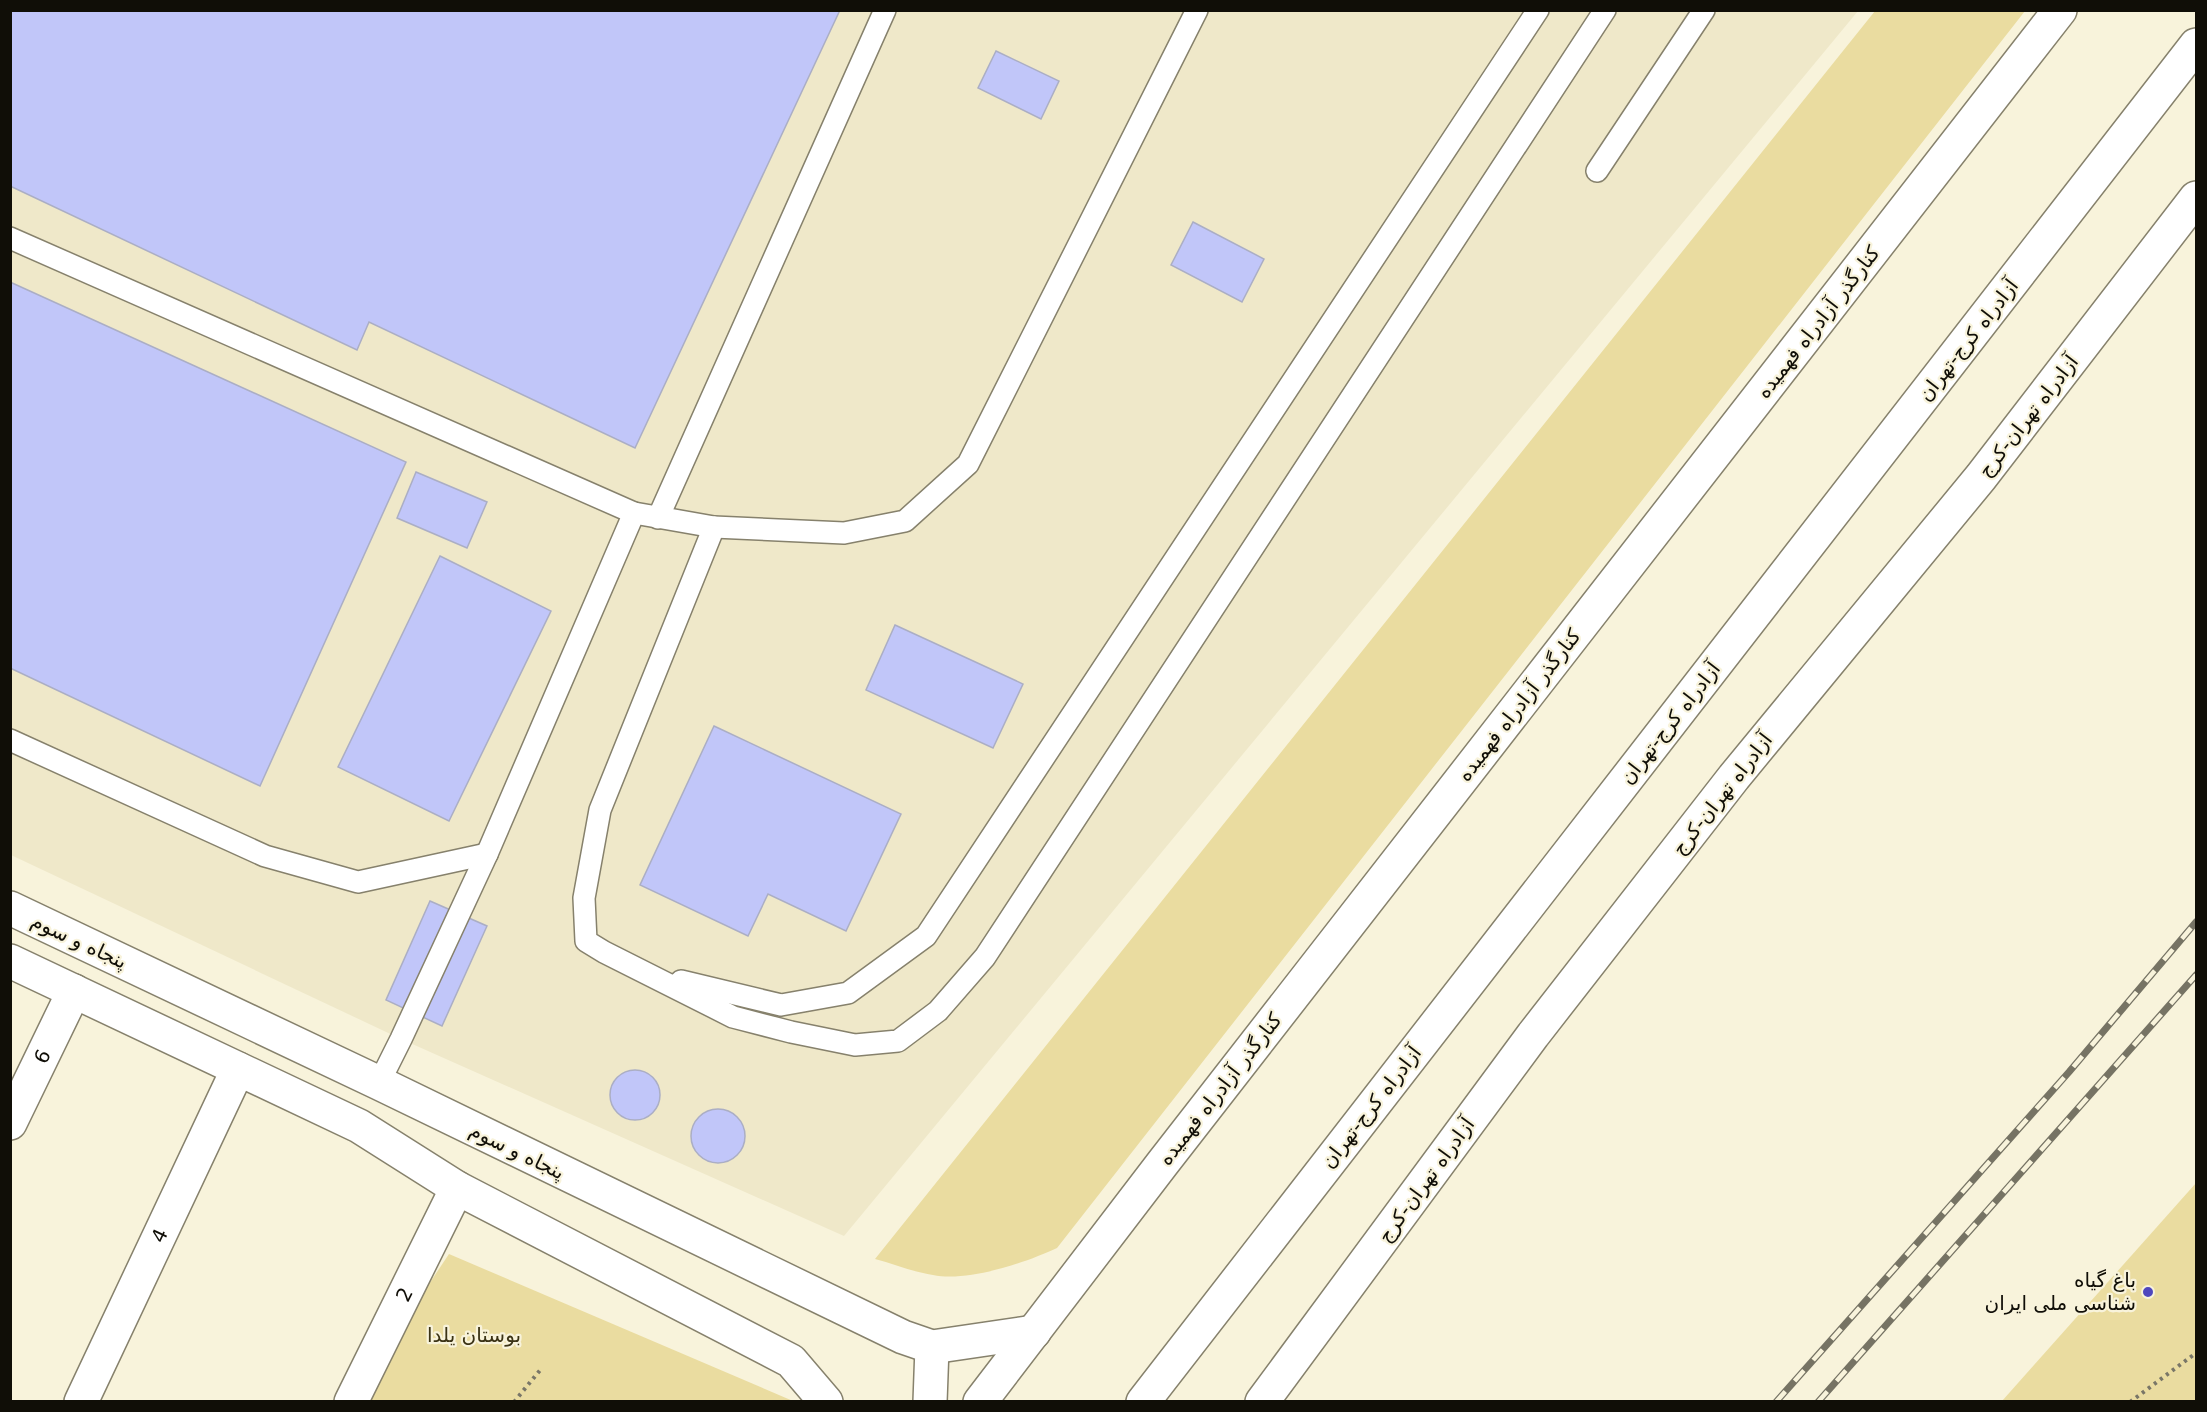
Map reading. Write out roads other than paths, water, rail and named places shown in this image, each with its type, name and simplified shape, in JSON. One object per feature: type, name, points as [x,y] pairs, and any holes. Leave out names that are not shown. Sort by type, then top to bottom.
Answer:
[{"type":"main road","name":"کنارگذر آزادراه فهمیده","points":[[980,1401],[2060,10]]},
{"type":"main road","name":"آزادراه کرج-تهران","points":[[1143,1401],[2196,45]]},
{"type":"main road","name":"آزادراه تهران-کرج","points":[[1262,1401],[1547,1016],[1734,777],[1981,477],[2196,198]]},
{"type":"main road","name":"پنجاه و سوم","points":[[10,908],[379,1083],[903,1337],[932,1347],[1034,1332]]},
{"type":"main road","points":[[10,961],[359,1126],[457,1188],[791,1361],[826,1401]]},
{"type":"main road","name":"6","points":[[10,1123],[74,991]]},
{"type":"main road","name":"4","points":[[81,1401],[238,1069]]},
{"type":"main road","points":[[359,1126],[379,1083]]},
{"type":"main road","name":"2","points":[[351,1401],[457,1188]]},
{"type":"main road","points":[[930,1401],[932,1347]]},
{"type":"lane","points":[[657,518],[885,10]]},
{"type":"lane","points":[[10,238],[634,513],[714,527],[843,533],[905,521],[968,464],[1197,10]]},
{"type":"lane","points":[[645,973],[781,1005],[848,993],[926,936],[1538,10]]},
{"type":"lane","points":[[714,527],[600,810],[584,898],[586,941],[733,1017],[855,1045],[898,1041],[938,1011],[992,947],[1605,10]]},
{"type":"lane","points":[[1597,171],[1704,10]]},
{"type":"lane","points":[[379,1083],[487,854],[634,513]]},
{"type":"lane","points":[[10,740],[264,856],[358,882],[487,854]]},
{"type":"railway","points":[[1776,1402],[2069,1072],[2196,922]]},
{"type":"railway","points":[[1818,1402],[2196,975]]},
{"type":"place","name":"باغ گیاه‌ شناسی ملی ایران","points":[[2148,1292]]},
{"type":"park label","name":"بوستان یلدا","points":[[474,1335]]}]
